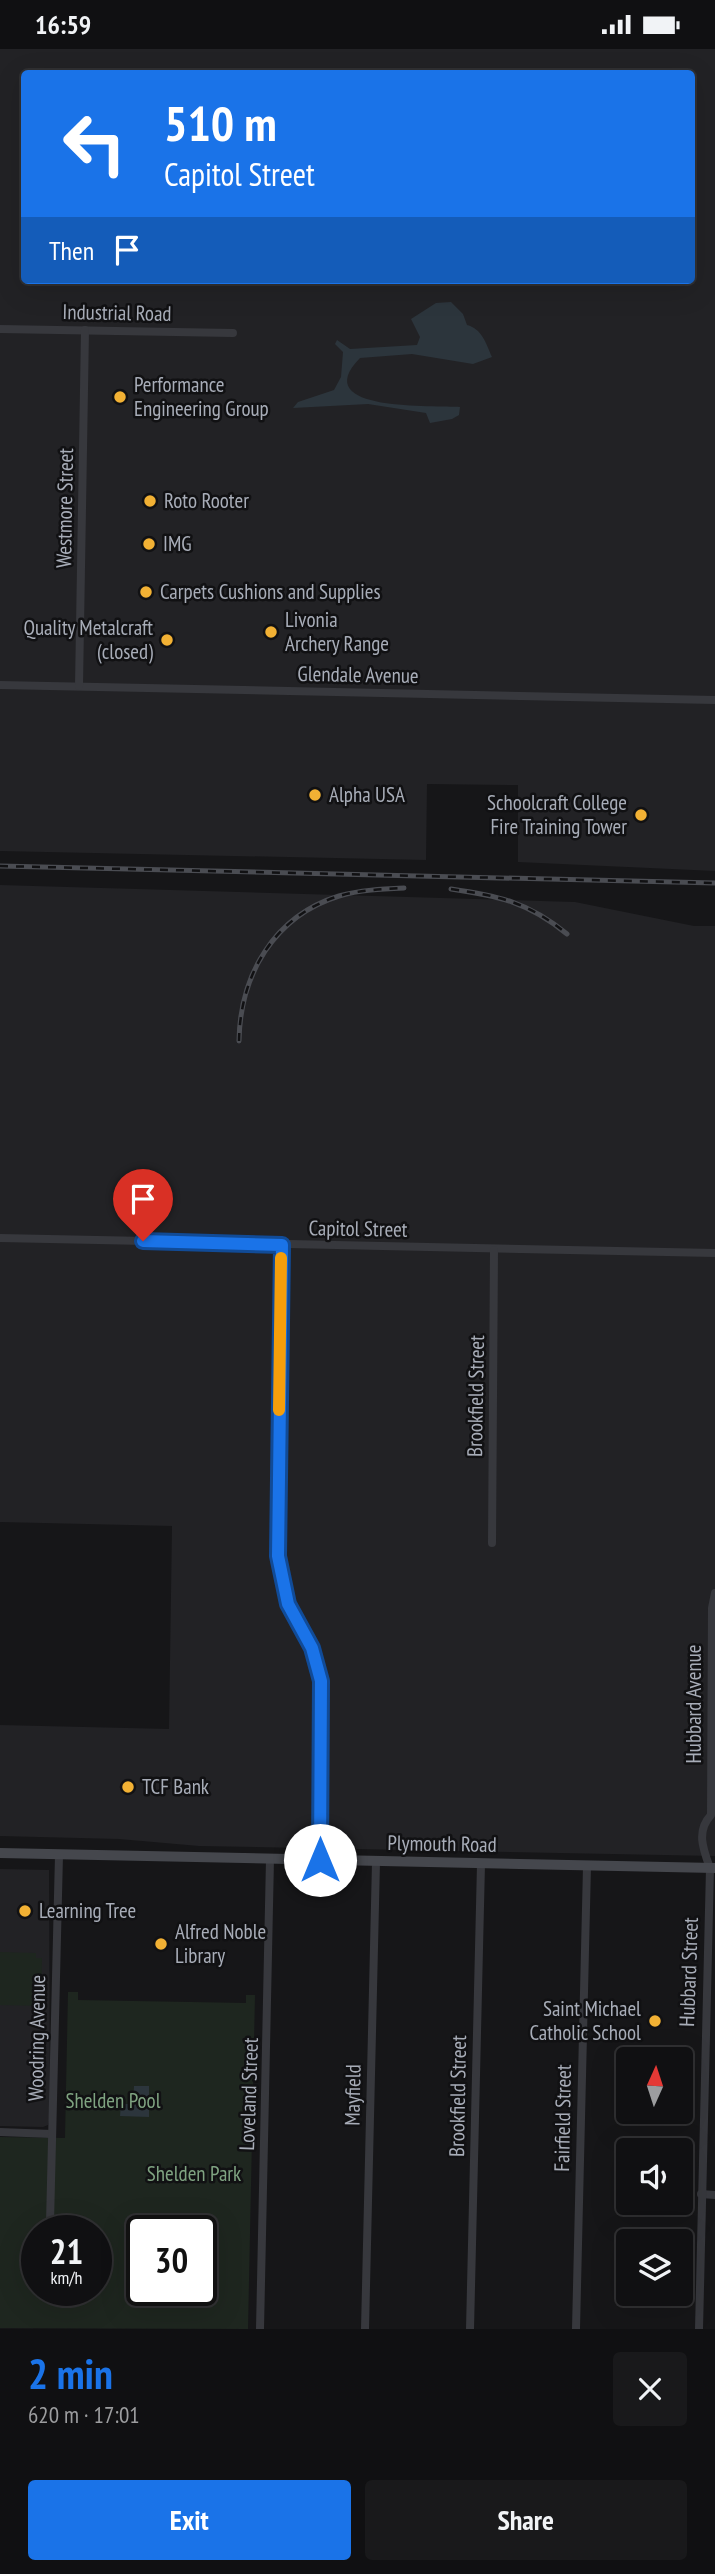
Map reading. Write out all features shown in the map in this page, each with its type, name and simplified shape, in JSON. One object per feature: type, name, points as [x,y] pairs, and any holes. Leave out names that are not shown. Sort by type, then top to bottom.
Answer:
[{"type":"main road","name":"Plymouth Road","points":[[0,1853],[587,1866],[713,1865]]},
{"type":"street","name":"Industrial Road","points":[[0,328],[233,333]]},
{"type":"street","name":"Westmore Street","points":[[79,686],[85,330]]},
{"type":"street","name":"Glendale Avenue","points":[[0,685],[715,700]]},
{"type":"street","name":"Capitol Street","points":[[0,1238],[715,1253]]},
{"type":"street","points":[[282,1245],[278,1556],[288,1604],[312,1648],[321,1681],[320,1860]]},
{"type":"street","name":"Brookfield Street","points":[[492,1543],[494,1250]]},
{"type":"street","name":"Hubbard Avenue","points":[[713,1865],[702,1847],[703,1824],[713,1817],[712,1616],[715,1593]]},
{"type":"street","name":"Woodring Avenue","points":[[50,2215],[59,1854]]},
{"type":"street","name":"Loveland Street","points":[[260,2329],[270,1859]]},
{"type":"street","name":"Mayfield","points":[[365,2329],[376,1861]]},
{"type":"street","name":"Brookfield Street","points":[[470,2329],[481,1864]]},
{"type":"street","name":"Hubbard Street","points":[[699,2329],[713,1865]]},
{"type":"street","name":"Fairfield Street","points":[[576,2329],[587,1866]]},
{"type":"street","points":[[0,2132],[52,2134]]},
{"type":"street","points":[[702,2194],[715,2195]]},
{"type":"shaded area","points":[[0,49],[715,49],[715,871],[518,862],[518,785],[427,784],[426,860],[0,851]]},
{"type":"shaded area","points":[[451,302],[463,314],[467,325],[480,333],[492,357],[473,364],[412,354],[360,358],[348,376],[350,389],[362,397],[404,405],[460,407],[459,415],[430,423],[426,413],[368,404],[293,408],[298,402],[334,390],[341,377],[343,352],[335,344],[337,340],[350,349],[417,345],[420,337],[411,319],[436,303]]},
{"type":"shaded area","points":[[0,885],[575,902],[694,926],[715,926],[715,1856],[199,1846],[119,1839],[0,1836],[0,1725],[169,1729],[172,1526],[0,1522]]},
{"type":"shaded area","points":[[0,1869],[49,1870],[50,2117],[48,2125],[43,2127],[0,2126]]},
{"type":"shaded area","points":[[134,2086],[149,2086],[149,2117],[120,2116],[121,2104],[133,2104]]},
{"type":"green space","points":[[0,1952],[36,1953],[36,1958],[42,1958],[41,2006],[0,2005]]},
{"type":"green space","name":"Shelden Park","points":[[68,1992],[78,1992],[78,2000],[246,2003],[246,1995],[255,1995],[248,2329],[0,2328],[0,2137],[65,2138]]},
{"type":"railway","points":[[0,866],[715,883]]},
{"type":"railway","points":[[239,1041],[246,993],[254,971],[279,933],[316,905],[339,896],[404,888]]},
{"type":"railway","points":[[451,889],[512,902],[539,914],[567,934]]},
{"type":"slow traffic","points":[[279,1410],[281,1258]]},
{"type":"place","name":"Performance Engineering Group","points":[[120,397]]},
{"type":"place","name":"Roto Rooter","points":[[150,501]]},
{"type":"place","name":"IMG","points":[[149,544]]},
{"type":"place","name":"Carpets Cushions and Supplies","points":[[146,592]]},
{"type":"place","name":"Livonia Archery Range","points":[[271,632]]},
{"type":"place","name":"Quality Metalcraft (closed)","points":[[167,640]]},
{"type":"place","name":"Alpha USA","points":[[315,795]]},
{"type":"place","name":"Schoolcraft College Fire Training Tower","points":[[641,815]]},
{"type":"place","name":"TCF Bank","points":[[128,1787]]},
{"type":"place","name":"Learning Tree","points":[[25,1911]]},
{"type":"place","name":"Alfred Noble Library","points":[[161,1944]]},
{"type":"place","name":"Saint Michael Catholic School","points":[[655,2021]]},
{"type":"route","points":[[143,1241],[282,1245],[278,1556],[288,1604],[312,1648],[321,1681],[323,1699],[320,1860]]},
{"type":"park label","name":"Shelden Pool","points":[[113,2101]]}]
